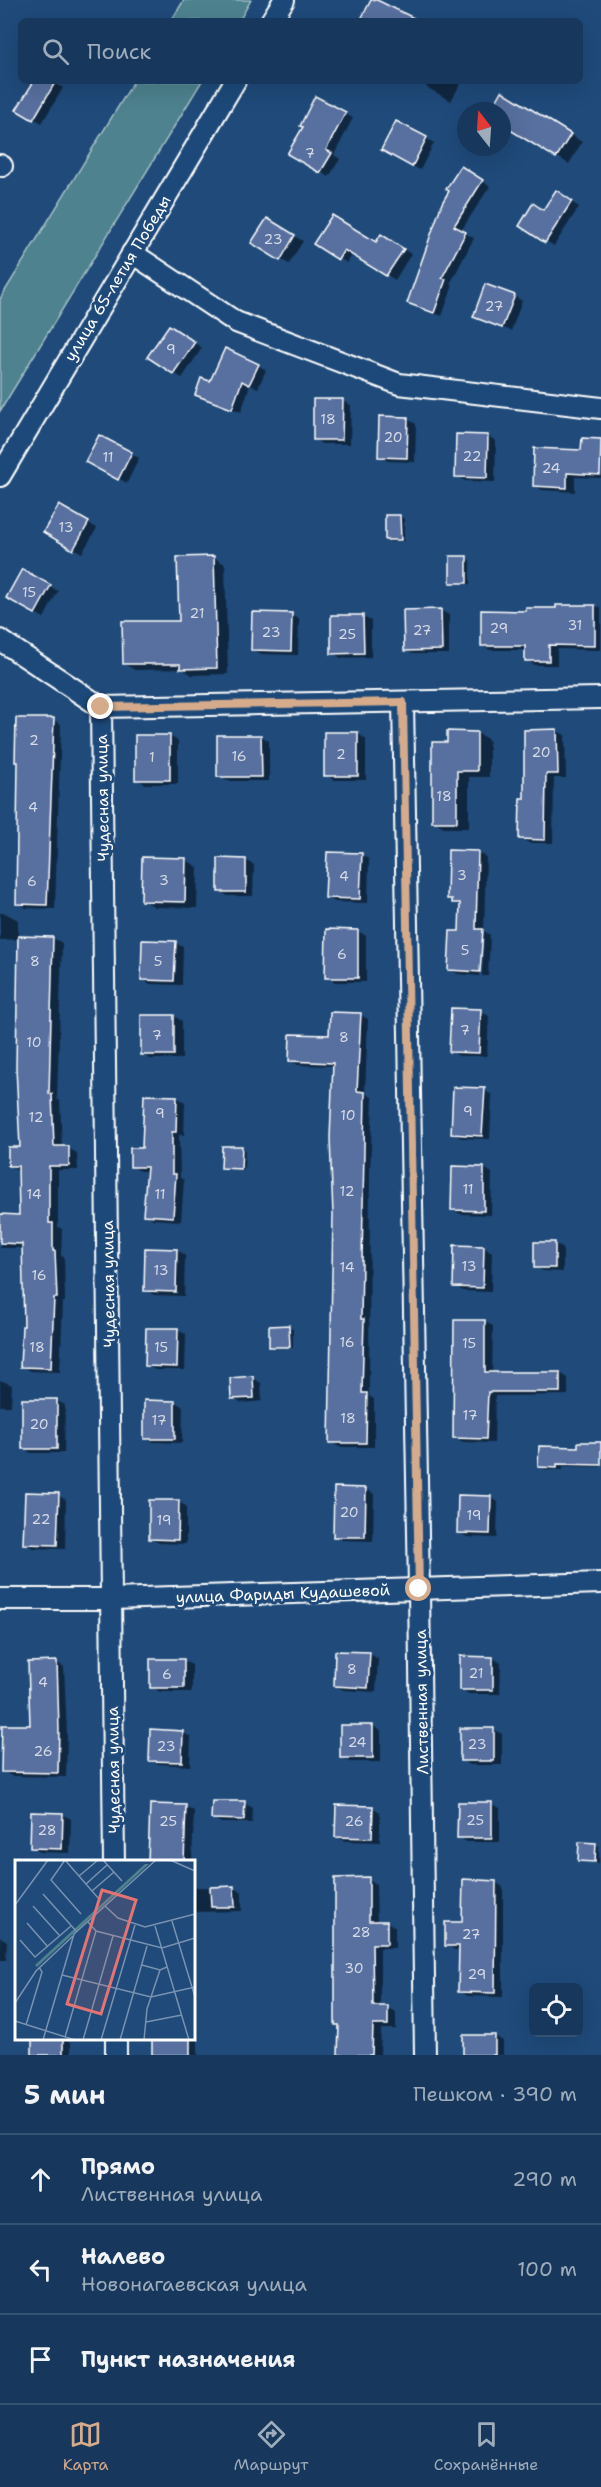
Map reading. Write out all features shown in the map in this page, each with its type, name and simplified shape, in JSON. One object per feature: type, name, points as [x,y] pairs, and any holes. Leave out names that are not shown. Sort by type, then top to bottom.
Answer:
[{"type":"street","points":[[273,18],[284,0]]},
{"type":"street","name":"улица 65-летия Победы","points":[[0,476],[234,84]]},
{"type":"street","points":[[132,253],[236,322],[399,384],[601,408]]},
{"type":"street","points":[[0,640],[101,707],[601,698]]},
{"type":"street","name":"Лиственная улица","points":[[403,702],[425,2055]]},
{"type":"street","name":"Чудесная улица","points":[[101,707],[114,1860]]},
{"type":"street","name":"улица Фариды Кудашевой","points":[[0,1599],[112,1599],[601,1583]]},
{"type":"green space","points":[[184,0],[251,0],[241,18],[173,18]]},
{"type":"green space","points":[[132,84],[200,84],[0,411],[0,299]]},
{"type":"building","points":[[371,0],[377,0],[414,18],[362,18]]},
{"type":"building","points":[[32,84],[54,84],[33,120],[16,110]]},
{"type":"building","points":[[502,91],[571,134],[556,158],[511,130],[511,102],[496,102]]},
{"type":"building","points":[[315,96],[346,112],[326,150],[332,153],[320,173],[287,154],[303,127],[300,126]]},
{"type":"building","points":[[396,121],[427,137],[412,167],[381,150]]},
{"type":"building","points":[[461,166],[483,180],[454,226],[466,232],[442,278],[446,279],[434,313],[407,303],[442,203],[449,191],[446,189]]},
{"type":"building","points":[[556,190],[572,201],[545,243],[519,226],[533,203],[543,210]]},
{"type":"building","points":[[332,215],[376,242],[381,234],[404,249],[386,276],[344,250],[338,260],[313,244]]},
{"type":"building","points":[[267,218],[295,235],[280,261],[251,243]]},
{"type":"building","points":[[485,284],[515,295],[502,328],[473,317]]},
{"type":"building","points":[[169,325],[195,342],[173,374],[147,357]]},
{"type":"building","points":[[225,348],[259,364],[249,385],[242,381],[232,409],[195,395],[201,378],[210,381]]},
{"type":"building","points":[[313,399],[343,399],[342,440],[313,440]]},
{"type":"building","points":[[379,416],[408,417],[407,458],[378,457]]},
{"type":"building","points":[[456,434],[488,435],[487,478],[455,477]]},
{"type":"building","points":[[99,435],[132,452],[118,480],[85,462]]},
{"type":"building","points":[[582,438],[601,439],[600,475],[567,473],[567,488],[533,486],[534,448],[581,450]]},
{"type":"building","points":[[59,505],[89,522],[73,550],[43,532]]},
{"type":"building","points":[[385,515],[400,515],[401,540],[385,540]]},
{"type":"building","points":[[214,556],[217,668],[180,669],[180,664],[123,664],[122,621],[179,621],[177,557]]},
{"type":"building","points":[[450,556],[467,556],[467,583],[450,583]]},
{"type":"building","points":[[22,569],[51,585],[35,614],[6,598]]},
{"type":"building","points":[[556,605],[595,605],[595,646],[549,645],[549,661],[525,661],[525,646],[481,646],[481,610],[526,611],[526,608],[556,608]]},
{"type":"building","points":[[441,609],[442,650],[404,651],[403,610]]},
{"type":"building","points":[[252,612],[292,613],[291,651],[251,650]]},
{"type":"building","points":[[331,615],[363,615],[364,653],[331,654]]},
{"type":"building","points":[[16,718],[54,718],[47,905],[16,904],[18,762],[15,762]]},
{"type":"building","points":[[557,729],[558,774],[546,774],[545,840],[519,839],[520,798],[524,798],[524,730]]},
{"type":"building","points":[[447,731],[477,732],[477,771],[457,771],[457,822],[432,822],[432,742],[447,742]]},
{"type":"building","points":[[324,732],[358,732],[358,776],[324,776]]},
{"type":"building","points":[[135,735],[170,735],[170,780],[135,780]]},
{"type":"building","points":[[217,735],[261,735],[262,777],[217,777]]},
{"type":"building","points":[[448,850],[478,851],[476,929],[483,929],[480,972],[448,970],[450,931],[459,931],[460,903],[452,903],[452,899],[447,899]]},
{"type":"building","points":[[327,852],[362,853],[360,899],[325,898]]},
{"type":"building","points":[[142,857],[186,858],[185,902],[141,901]]},
{"type":"building","points":[[218,858],[246,859],[246,892],[218,892]]},
{"type":"building","points":[[326,929],[358,930],[358,978],[325,978]]},
{"type":"building","points":[[18,936],[53,937],[49,1094],[52,1094],[54,1146],[69,1146],[69,1166],[49,1166],[49,1223],[53,1223],[57,1298],[54,1298],[51,1368],[20,1367],[22,1326],[24,1326],[22,1244],[0,1243],[0,1214],[19,1215],[18,1166],[8,1166],[8,1147],[20,1147],[16,1068]]},
{"type":"building","points":[[142,940],[176,941],[174,981],[141,980]]},
{"type":"building","points":[[451,1008],[481,1009],[479,1053],[449,1052]]},
{"type":"building","points":[[330,1012],[361,1013],[357,1091],[365,1092],[361,1319],[364,1319],[362,1393],[367,1393],[366,1443],[329,1443],[333,1215],[330,1138],[333,1063],[289,1061],[290,1034],[329,1035]]},
{"type":"building","points":[[141,1015],[174,1015],[174,1055],[141,1055]]},
{"type":"building","points":[[453,1087],[485,1088],[482,1136],[451,1134]]},
{"type":"building","points":[[144,1095],[177,1096],[176,1132],[172,1132],[172,1174],[176,1174],[173,1217],[143,1215],[147,1167],[130,1167],[130,1148],[142,1148]]},
{"type":"building","points":[[222,1146],[242,1146],[241,1169],[221,1168]]},
{"type":"building","points":[[452,1166],[484,1167],[484,1211],[451,1210]]},
{"type":"building","points":[[534,1242],[555,1242],[555,1268],[534,1268]]},
{"type":"building","points":[[454,1245],[484,1246],[483,1288],[453,1287]]},
{"type":"building","points":[[145,1248],[177,1249],[176,1292],[144,1291]]},
{"type":"building","points":[[454,1320],[485,1320],[485,1372],[560,1372],[560,1392],[488,1392],[486,1439],[453,1438]]},
{"type":"building","points":[[289,1325],[290,1347],[269,1347],[269,1326]]},
{"type":"building","points":[[146,1328],[178,1328],[177,1367],[145,1366]]},
{"type":"building","points":[[253,1376],[254,1398],[231,1399],[230,1378]]},
{"type":"building","points":[[22,1399],[57,1399],[57,1449],[22,1449]]},
{"type":"building","points":[[144,1400],[175,1401],[175,1439],[144,1439]]},
{"type":"building","points":[[578,1442],[601,1442],[601,1465],[557,1464],[557,1468],[538,1467],[539,1446],[578,1447]]},
{"type":"building","points":[[334,1487],[366,1488],[365,1537],[333,1537]]},
{"type":"building","points":[[25,1492],[59,1493],[57,1545],[23,1544]]},
{"type":"building","points":[[458,1495],[491,1496],[490,1534],[457,1533]]},
{"type":"building","points":[[149,1500],[179,1500],[178,1540],[149,1539]]},
{"type":"building","points":[[335,1651],[370,1652],[368,1688],[334,1686]]},
{"type":"building","points":[[460,1656],[493,1657],[493,1690],[460,1690]]},
{"type":"building","points":[[150,1659],[184,1659],[184,1688],[150,1688]]},
{"type":"building","points":[[57,1661],[58,1773],[1,1772],[2,1725],[30,1725],[28,1662]]},
{"type":"building","points":[[340,1725],[373,1725],[373,1758],[340,1758]]},
{"type":"building","points":[[460,1728],[494,1728],[494,1761],[460,1761]]},
{"type":"building","points":[[150,1729],[183,1731],[182,1762],[149,1761]]},
{"type":"building","points":[[212,1801],[245,1801],[244,1820],[211,1819]]},
{"type":"building","points":[[458,1802],[492,1802],[492,1838],[457,1838]]},
{"type":"building","points":[[150,1804],[186,1805],[184,1860],[148,1860]]},
{"type":"building","points":[[336,1805],[373,1806],[372,1838],[335,1837]]},
{"type":"building","points":[[31,1812],[63,1813],[62,1849],[30,1848]]},
{"type":"building","points":[[579,1842],[596,1843],[595,1862],[578,1861]]},
{"type":"building","points":[[369,1877],[369,1921],[387,1921],[387,1944],[372,1944],[373,2006],[388,2006],[388,2025],[373,2025],[372,2055],[338,2055],[339,2025],[335,2025],[335,1878]]},
{"type":"building","points":[[463,1879],[496,1881],[495,1993],[458,1992],[459,1946],[445,1946],[445,1922],[462,1922]]},
{"type":"building","points":[[234,1886],[235,1907],[211,1907],[210,1887]]},
{"type":"building","points":[[463,2035],[495,2035],[495,2055],[463,2055]]},
{"type":"building","points":[[32,2040],[63,2040],[63,2055],[32,2055]]},
{"type":"building","points":[[152,2040],[190,2040],[190,2055],[152,2055]]},
{"type":"route","points":[[101,707],[403,702],[419,1589]]}]
